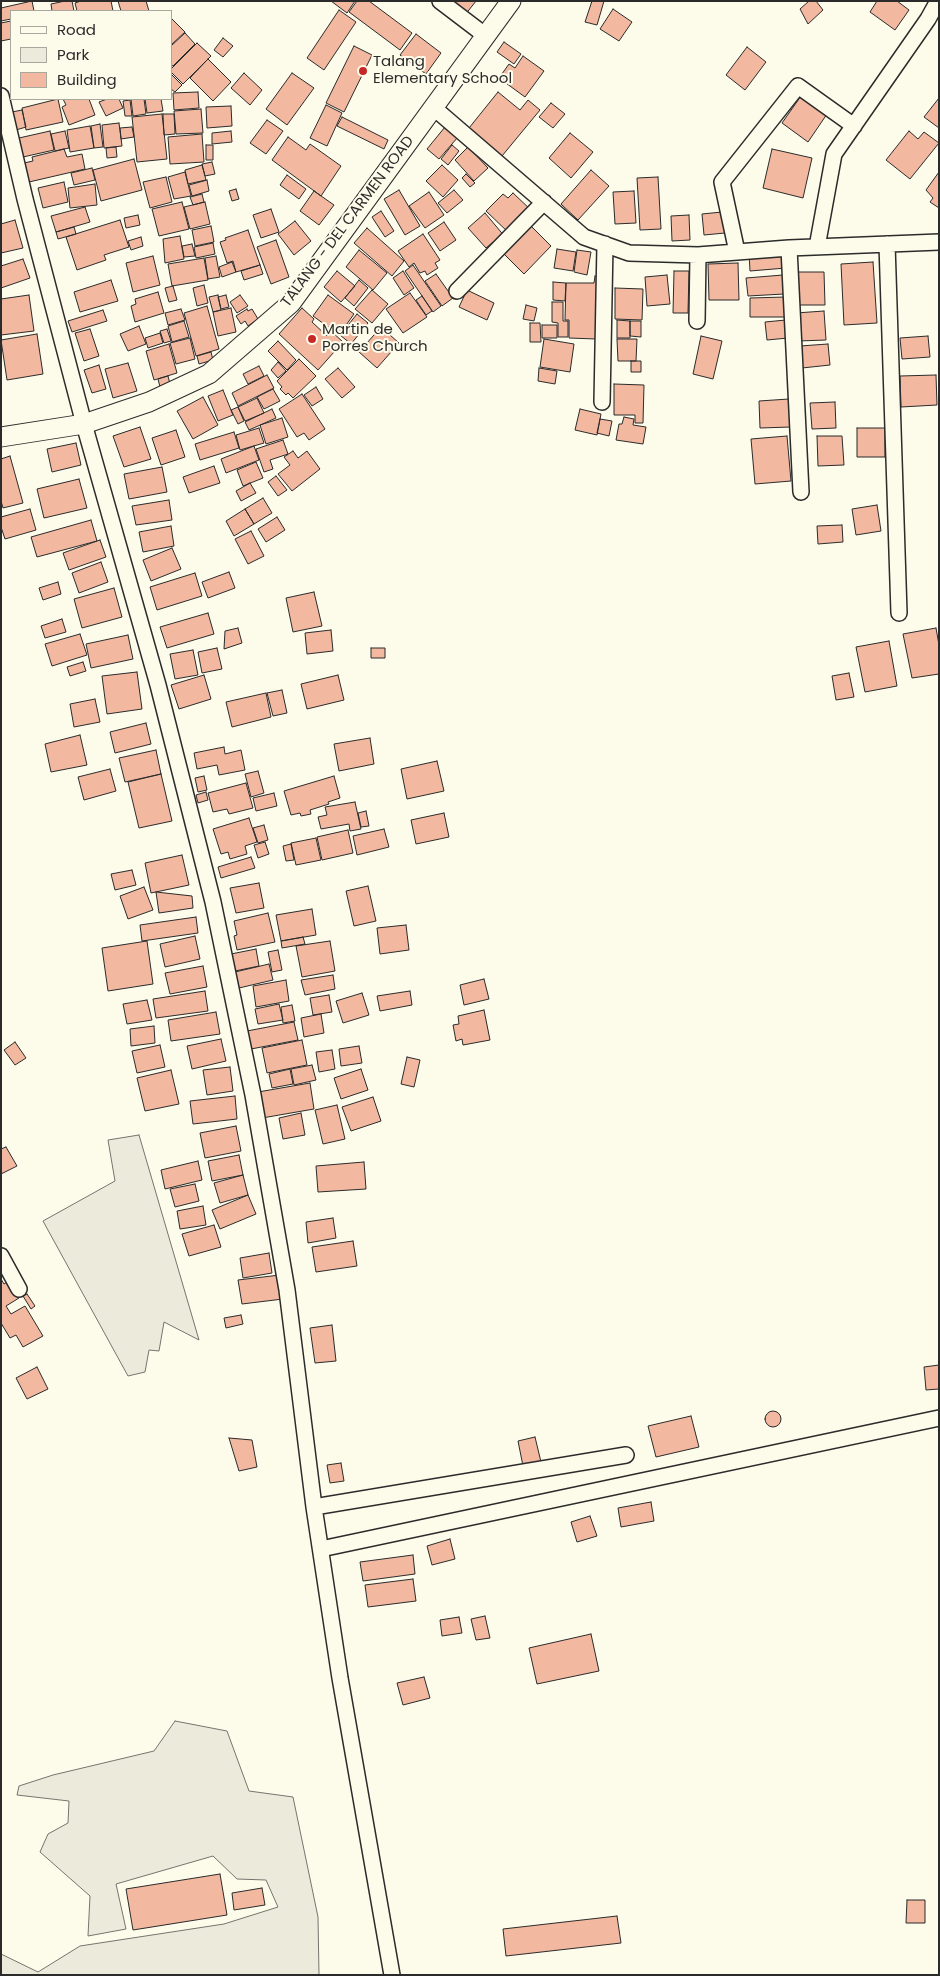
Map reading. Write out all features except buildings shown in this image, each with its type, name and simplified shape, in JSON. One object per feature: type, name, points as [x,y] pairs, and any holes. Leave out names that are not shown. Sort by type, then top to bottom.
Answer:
[{"type":"street","points":[[440,1],[486,36]]},
{"type":"street","name":"TALANG - DEL CARMEN ROAD","points":[[1,437],[84,424],[149,402],[209,374],[290,303],[511,1]]},
{"type":"street","points":[[817,246],[834,154],[928,19],[938,1]]},
{"type":"street","points":[[737,252],[722,182],[798,86],[854,126]]},
{"type":"street","points":[[1,96],[24,199],[84,424],[158,685],[213,902],[253,1095],[287,1290],[314,1507],[340,1678],[392,1975]]},
{"type":"street","points":[[434,108],[584,237],[629,253],[698,255],[817,246],[939,242]]},
{"type":"street","points":[[457,291],[544,202]]},
{"type":"street","points":[[602,402],[605,244]]},
{"type":"street","points":[[888,244],[899,613]]},
{"type":"street","points":[[789,248],[801,492]]},
{"type":"street","points":[[697,321],[698,255]]},
{"type":"street","points":[[1,1256],[19,1289]]},
{"type":"street","points":[[321,1549],[939,1418]]},
{"type":"street","points":[[314,1507],[626,1455]]},
{"type":"green space","points":[[139,1135],[199,1340],[164,1322],[159,1351],[149,1350],[145,1372],[128,1376],[43,1221],[115,1181],[108,1140]]},
{"type":"green space","points":[[175,1721],[227,1731],[249,1791],[293,1797],[318,1917],[319,1975],[1,1975],[1,1954],[38,1972],[80,1946],[224,1924],[278,1907],[266,1880],[237,1879],[213,1856],[116,1884],[126,1929],[88,1936],[90,1896],[40,1852],[48,1834],[68,1823],[69,1801],[17,1795],[19,1786],[53,1775],[154,1751]]},
{"type":"place","name":"Talang Elementary School","points":[[363,71]]},
{"type":"place","name":"Martin de Porres Church","points":[[312,339]]}]
